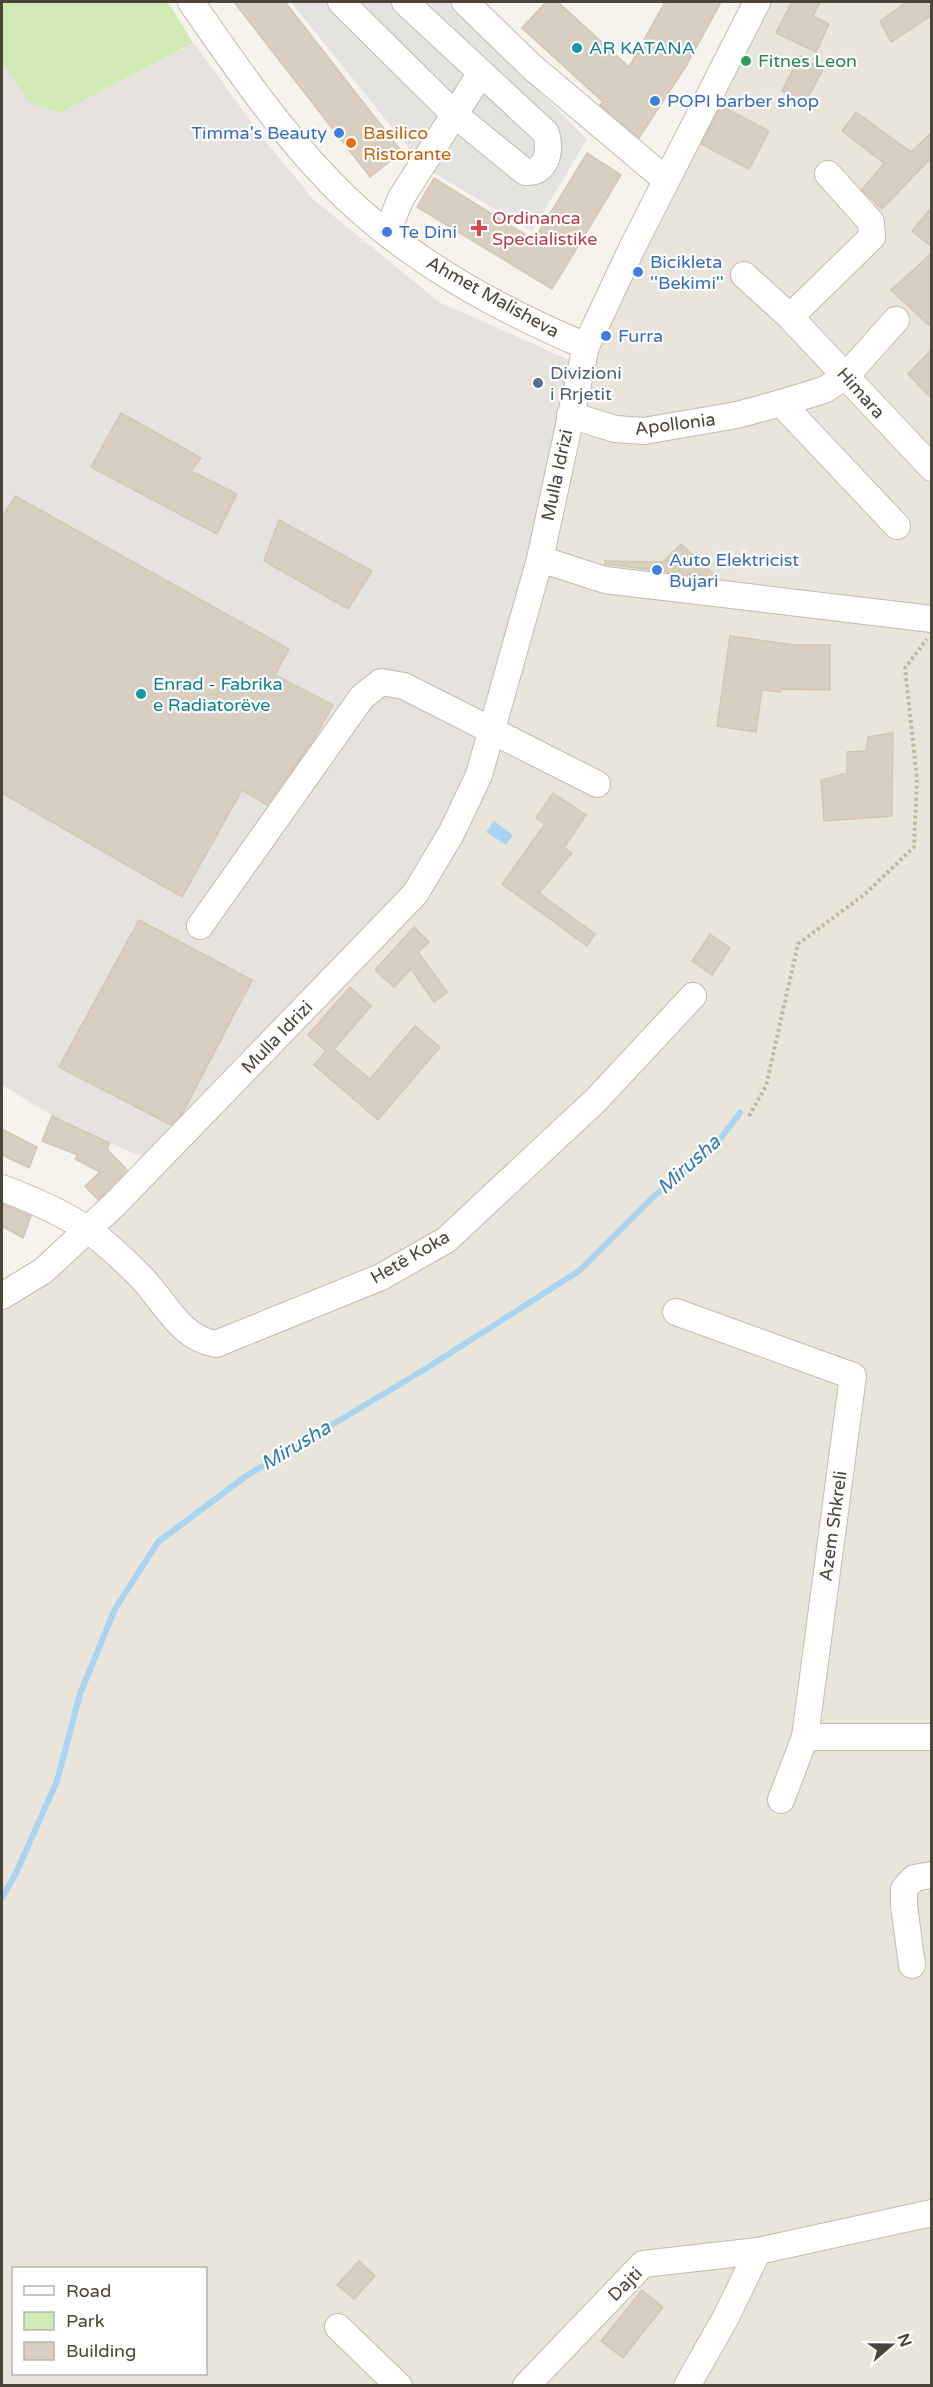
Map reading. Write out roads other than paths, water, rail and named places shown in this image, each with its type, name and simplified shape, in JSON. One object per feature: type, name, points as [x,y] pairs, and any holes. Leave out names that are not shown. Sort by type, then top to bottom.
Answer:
[{"type":"street","name":"Ahmet Malisheva","points":[[191,2],[259,99],[331,183],[387,232],[467,286],[548,330],[586,346]]},
{"type":"street","points":[[341,2],[454,114],[525,172],[533,173],[539,169],[549,154],[550,146],[546,133],[405,2]]},
{"type":"street","points":[[465,2],[532,67],[666,180]]},
{"type":"street","name":"Mulla Idrizi","points":[[5,1292],[43,1271],[88,1230],[415,894],[452,832],[479,775],[540,559],[586,346],[666,180],[757,2]]},
{"type":"street","points":[[387,232],[401,198],[482,73]]},
{"type":"street","points":[[790,317],[872,237],[871,222],[828,174]]},
{"type":"street","name":"Himara","points":[[744,274],[790,317],[932,468]]},
{"type":"street","name":"Apollonia","points":[[570,416],[615,429],[644,430],[737,415],[781,403],[824,390],[846,376],[896,320]]},
{"type":"street","points":[[781,403],[897,526]]},
{"type":"street","points":[[540,559],[605,580],[932,619]]},
{"type":"street","points":[[200,926],[356,704],[374,686],[385,682],[404,686],[597,784]]},
{"type":"street","name":"Hetë Koka","points":[[2,1188],[41,1204],[88,1230],[140,1276],[177,1322],[200,1341],[216,1344],[381,1277],[446,1240],[588,1108],[693,996]]},
{"type":"street","name":"Azem Shkreli","points":[[676,1312],[853,1376],[805,1737]]},
{"type":"street","points":[[780,1800],[805,1737],[932,1737]]},
{"type":"street","points":[[912,1965],[904,1889],[914,1878],[932,1875]]},
{"type":"street","name":"Dajti","points":[[526,2385],[643,2264],[758,2251],[932,2213]]},
{"type":"street","points":[[687,2385],[726,2317],[758,2251]]},
{"type":"street","points":[[339,2327],[399,2385]]},
{"type":"water","points":[[494,821],[513,835],[506,845],[486,832]]},
{"type":"waterway","name":"Mirusha","points":[[2,1898],[16,1873],[57,1781],[80,1694],[115,1609],[158,1542],[246,1476],[422,1371],[579,1271],[653,1197],[713,1148],[740,1113]]},
{"type":"place","name":"AR KATANA","points":[[577,48]]},
{"type":"place","name":"Fitnes Leon","points":[[746,61]]},
{"type":"place","name":"POPI barber shop","points":[[655,101]]},
{"type":"place","name":"Timma's Beauty","points":[[339,133]]},
{"type":"place","name":"Basilico Ristorante","points":[[351,143]]},
{"type":"place","name":"Ordinanca Specialistike","points":[[479,228]]},
{"type":"place","name":"Te Dini","points":[[387,232]]},
{"type":"place","name":"Bicikleta ''Bekimi''","points":[[638,272]]},
{"type":"place","name":"Furra","points":[[606,336]]},
{"type":"place","name":"Divizioni i Rrjetit","points":[[538,383]]},
{"type":"place","name":"Auto Elektricist Bujari","points":[[657,570]]},
{"type":"place","name":"Enrad - Fabrika e Radiatorëve","points":[[141,694]]}]
